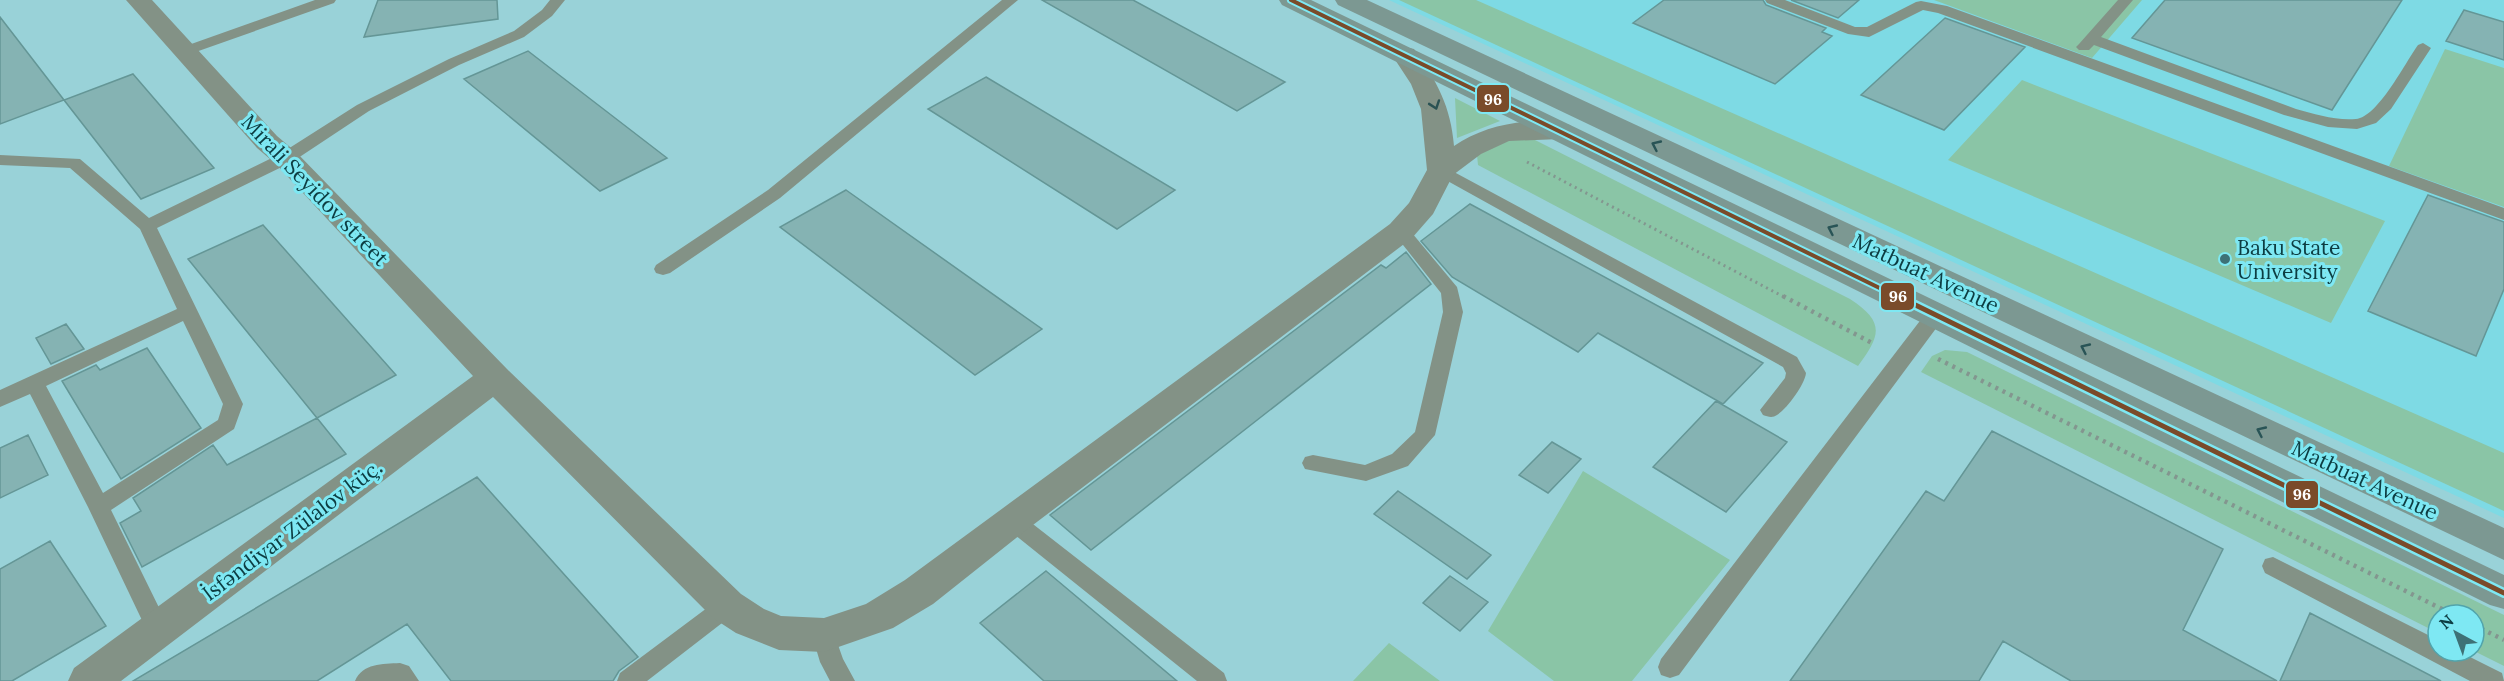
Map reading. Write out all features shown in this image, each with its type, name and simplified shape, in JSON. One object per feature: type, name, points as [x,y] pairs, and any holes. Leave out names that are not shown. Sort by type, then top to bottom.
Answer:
[{"type":"main road","name":"Matbuat Avenue","points":[[1292,0],[2504,592]]},
{"type":"main road","name":"Matbuat Avenue","points":[[1347,0],[2504,545]]},
{"type":"street","name":"Mirali Seyidov street","points":[[138,0],[267,142],[286,158],[495,378],[727,606],[750,621],[779,633],[824,635]]},
{"type":"street","points":[[1405,55],[1424,81],[1439,117],[1441,170]]},
{"type":"street","points":[[824,635],[879,616],[919,592],[1011,520],[1401,231],[1422,207],[1441,170],[1466,149],[1494,135],[1516,130],[1560,131]]},
{"type":"street","name":"İsfəndiyar Zülalov küç.","points":[[89,681],[495,378]]},
{"type":"lane","points":[[185,51],[329,0]]},
{"type":"lane","points":[[147,226],[286,158],[363,108],[454,62],[519,34],[547,14],[558,0]]},
{"type":"lane","points":[[663,269],[774,194],[1011,0]]},
{"type":"lane","points":[[1772,0],[1853,31],[1869,32],[1924,2],[2504,214]]},
{"type":"lane","points":[[2075,57],[2126,0]]},
{"type":"lane","points":[[2092,39],[2290,112],[2328,122],[2357,124],[2370,120],[2385,106],[2423,48]]},
{"type":"lane","points":[[0,160],[74,164],[147,226],[233,404],[227,424],[99,507]]},
{"type":"lane","points":[[0,169],[21,160]]},
{"type":"lane","points":[[1441,170],[1790,362],[1796,373],[1795,381],[1770,410]]},
{"type":"lane","points":[[1313,463],[1366,473],[1400,460],[1425,435],[1453,312],[1450,292],[1401,231]]},
{"type":"lane","points":[[0,399],[189,310]]},
{"type":"lane","points":[[1670,667],[1936,314]]},
{"type":"lane","points":[[34,383],[99,507],[158,630]]},
{"type":"lane","points":[[1011,520],[1215,681]]},
{"type":"lane","points":[[2273,566],[2493,681]]},
{"type":"lane","points":[[629,681],[727,606]]},
{"type":"lane","points":[[824,635],[832,662],[843,681]]},
{"type":"lane","points":[[367,681],[376,675],[400,674],[407,681]]},
{"type":"path","points":[[1527,162],[1874,344]]},
{"type":"path","points":[[1932,356],[2430,603]]},
{"type":"path","points":[[2486,631],[2504,640]]},
{"type":"shaded area","name":"Baku State University","points":[[1389,0],[2504,0],[2504,518]]},
{"type":"green space","points":[[1399,0],[1476,0],[2504,453],[2504,511]]},
{"type":"green space","points":[[1934,0],[2142,0],[2092,58]]},
{"type":"green space","points":[[2445,49],[2504,68],[2504,207],[2389,166]]},
{"type":"green space","points":[[2022,80],[2385,221],[2331,323],[1948,160]]},
{"type":"green space","points":[[1455,98],[1500,121],[1457,138]]},
{"type":"green space","points":[[1512,139],[1535,140],[1850,299],[1861,307],[1874,322],[1875,337],[1866,355],[1858,366],[1478,165],[1477,155]]},
{"type":"green space","points":[[1945,350],[1967,352],[2479,603],[2426,603],[2426,627],[1921,372],[1932,356]]},
{"type":"green space","points":[[1583,471],[1730,560],[1632,681],[1554,681],[1488,631]]},
{"type":"green space","points":[[2486,606],[2504,615],[2504,666],[2486,657]]},
{"type":"green space","points":[[1389,643],[1440,681],[1353,681]]},
{"type":"building","points":[[378,0],[497,0],[498,19],[364,37]]},
{"type":"building","points":[[1042,0],[1133,0],[1285,82],[1237,111]]},
{"type":"building","points":[[1664,0],[1763,0],[1766,5],[1826,28],[1822,32],[1832,36],[1775,84],[1633,23]]},
{"type":"building","points":[[1791,0],[1859,0],[1838,18]]},
{"type":"building","points":[[2165,0],[2402,0],[2332,110],[2132,38]]},
{"type":"building","points":[[2464,10],[2504,22],[2504,60],[2446,41]]},
{"type":"building","points":[[0,17],[64,100],[0,124]]},
{"type":"building","points":[[1945,18],[2025,47],[1944,130],[1861,95]]},
{"type":"building","points":[[528,51],[667,158],[600,191],[464,79]]},
{"type":"building","points":[[133,74],[214,168],[141,199],[64,100]]},
{"type":"building","points":[[986,77],[1175,190],[1117,229],[928,109]]},
{"type":"building","points":[[846,190],[1042,329],[975,375],[780,227]]},
{"type":"building","points":[[2428,195],[2504,222],[2504,289],[2476,356],[2368,311]]},
{"type":"building","points":[[1470,204],[1763,363],[1723,404],[1598,333],[1578,352],[1452,277],[1421,241]]},
{"type":"building","points":[[263,225],[396,375],[317,418],[188,259]]},
{"type":"building","points":[[1406,252],[1431,284],[1091,550],[1050,515],[1381,265],[1386,268]]},
{"type":"building","points":[[66,324],[84,349],[51,364],[36,338]]},
{"type":"building","points":[[147,348],[201,428],[121,479],[62,381],[96,365],[100,370]]},
{"type":"building","points":[[1716,401],[1787,442],[1726,512],[1653,467]]},
{"type":"building","points":[[317,418],[346,454],[142,567],[120,523],[141,511],[133,498],[213,445],[227,465]]},
{"type":"building","points":[[1992,431],[2223,549],[2183,630],[2277,681],[2071,681],[2003,641],[1979,681],[1790,681],[1926,491],[1944,501]]},
{"type":"building","points":[[28,435],[48,475],[0,498],[0,448]]},
{"type":"building","points":[[1552,442],[1581,459],[1548,493],[1519,475]]},
{"type":"building","points":[[477,477],[638,657],[619,671],[613,681],[451,681],[407,624],[317,681],[133,681]]},
{"type":"building","points":[[1398,491],[1491,555],[1467,579],[1374,514]]},
{"type":"building","points":[[50,541],[106,626],[12,681],[0,681],[0,569]]},
{"type":"building","points":[[1046,571],[1177,681],[1044,681],[980,623]]},
{"type":"building","points":[[1450,576],[1488,602],[1460,631],[1423,603]]},
{"type":"building","points":[[2310,613],[2441,681],[2280,681]]},
{"type":"transit line","name":"96","points":[[1291,0],[2504,593]]},
{"type":"place","name":"Baku State University","points":[[2225,259]]}]
